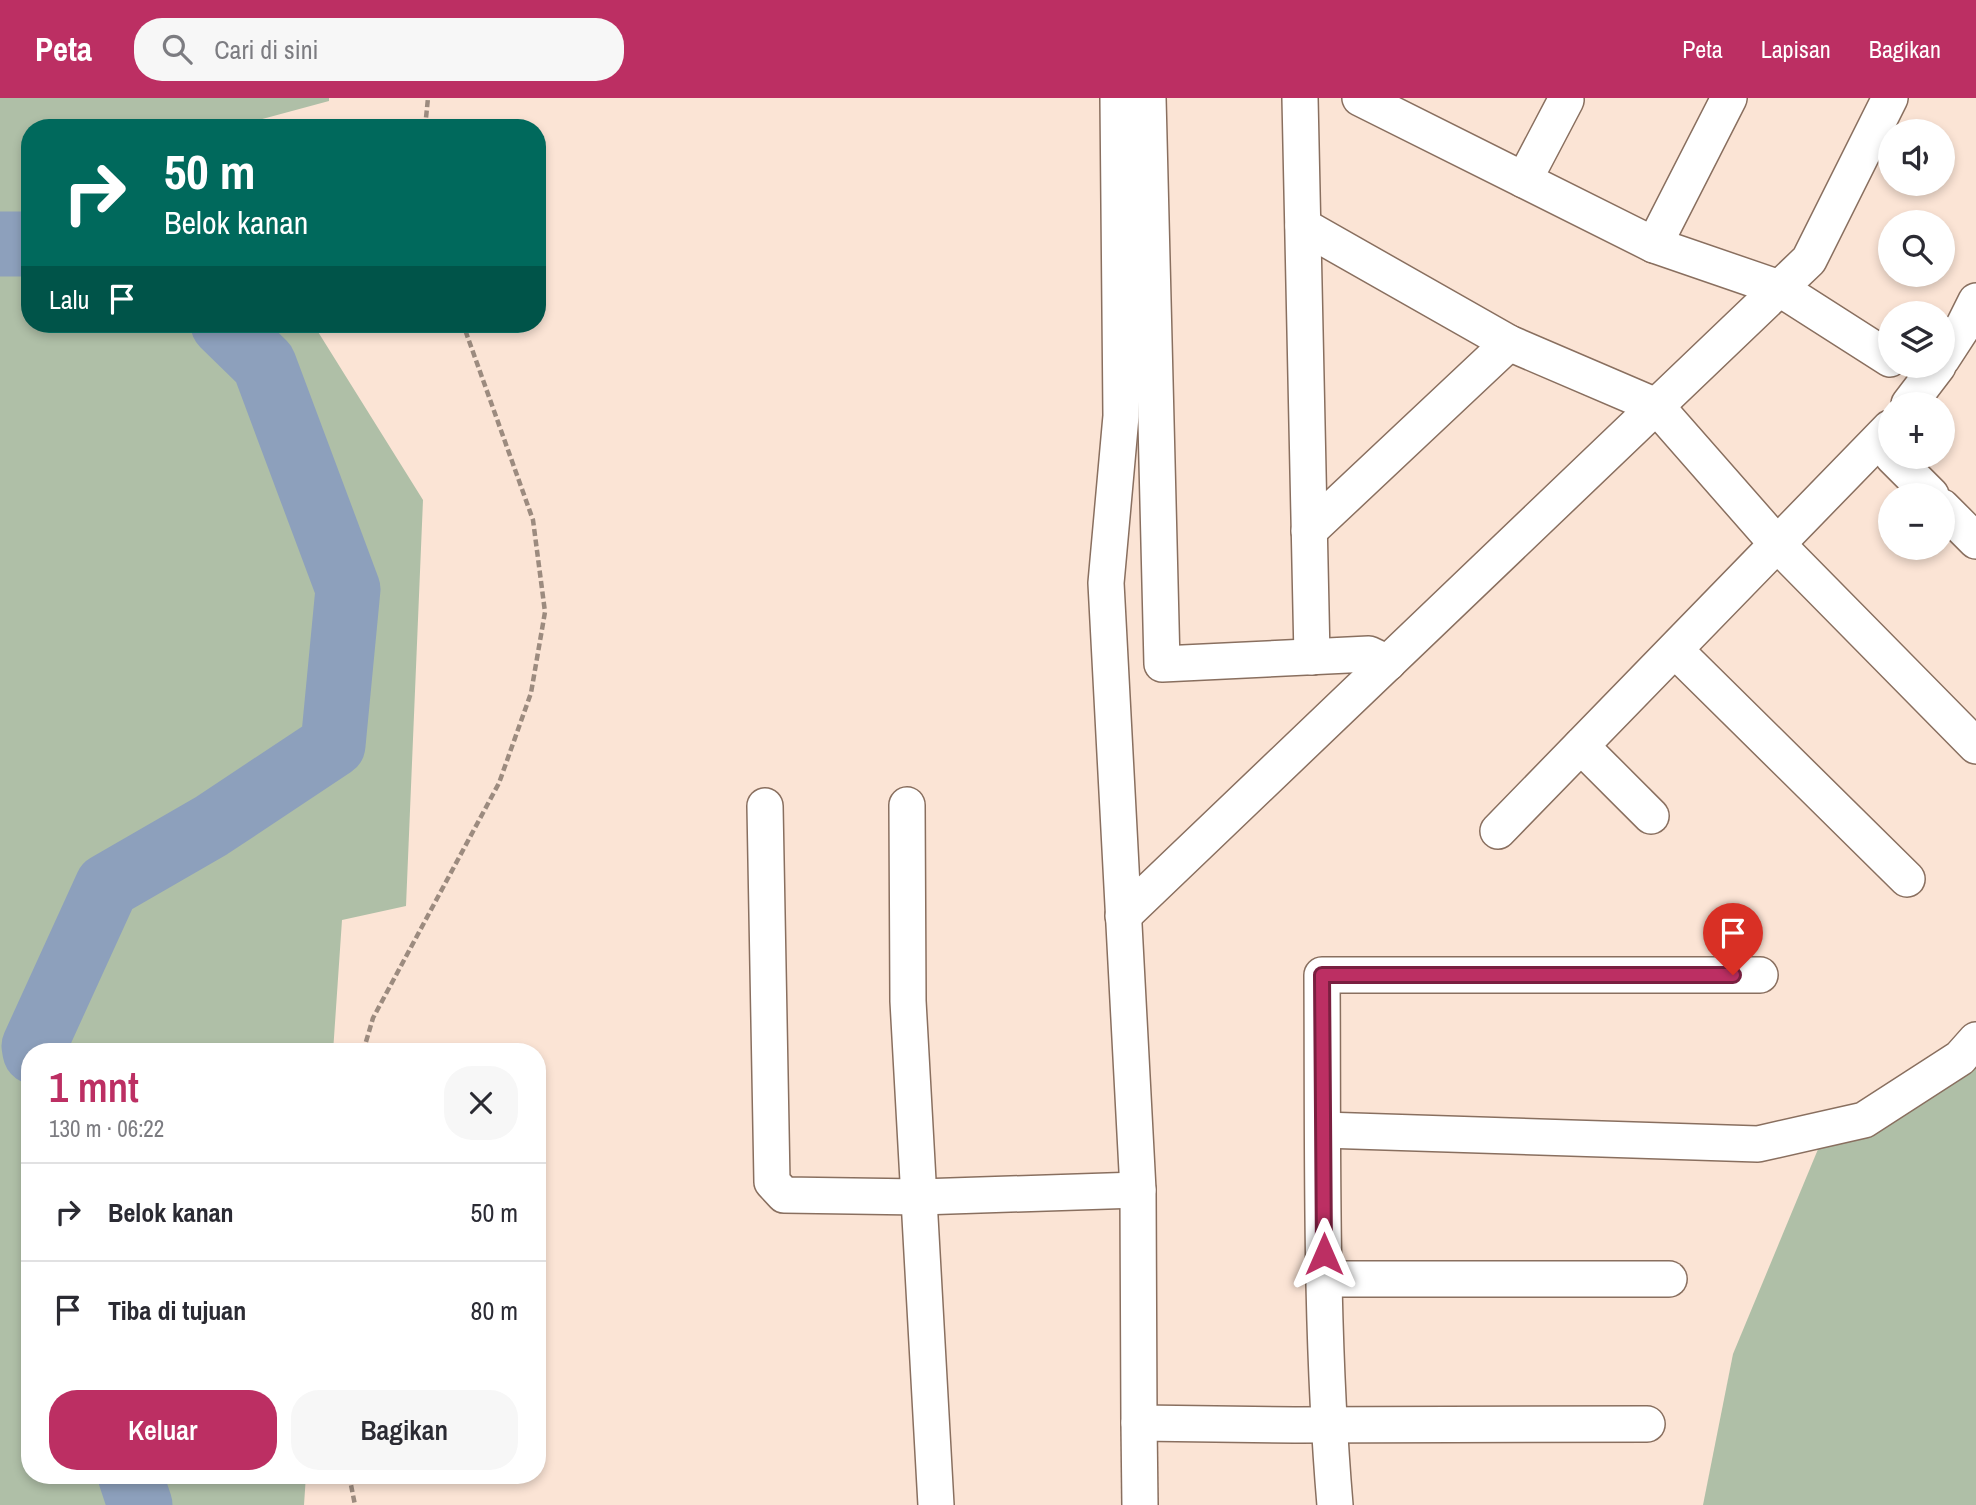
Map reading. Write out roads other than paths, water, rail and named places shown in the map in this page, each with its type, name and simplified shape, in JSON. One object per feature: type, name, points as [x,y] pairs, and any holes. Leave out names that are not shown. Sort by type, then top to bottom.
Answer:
[{"type":"street","points":[[1118,98],[1121,416],[1106,583],[1138,1190],[1140,1505]]},
{"type":"street","points":[[1148,98],[1162,664],[1370,654],[1388,663]]},
{"type":"street","points":[[1300,98],[1312,657]]},
{"type":"street","points":[[1360,98],[1403,107],[1524,180],[1654,245],[1779,288],[1878,351]]},
{"type":"street","points":[[1654,245],[1729,98]]},
{"type":"street","points":[[1123,916],[1809,260],[1890,98]]},
{"type":"street","points":[[1524,180],[1566,100]]},
{"type":"street","points":[[1303,226],[1509,342],[1656,406],[1778,545],[1976,746]]},
{"type":"street","points":[[1955,340],[1972,321]]},
{"type":"street","points":[[1309,531],[1509,342]]},
{"type":"street","points":[[1498,831],[1778,545],[1878,454]]},
{"type":"street","points":[[1909,469],[1921,483]]},
{"type":"street","points":[[1955,520],[1976,541]]},
{"type":"street","points":[[1675,650],[1907,879]]},
{"type":"street","points":[[1581,746],[1651,816]]},
{"type":"street","points":[[907,805],[908,1001],[936,1505]]},
{"type":"street","points":[[765,806],[772,1182],[784,1195],[920,1198],[1138,1190]]},
{"type":"street","points":[[1335,1505],[1328,1424],[1324,1279],[1322,975],[1760,975]]},
{"type":"street","points":[[1323,1130],[1758,1144],[1864,1120],[1960,1058],[1976,1040]]},
{"type":"street","points":[[1324,1279],[1670,1279]]},
{"type":"street","points":[[1139,1423],[1647,1424]]},
{"type":"waterway","points":[[0,244],[21,244]]},
{"type":"waterway","points":[[35,1043],[107,886],[211,826],[333,745],[348,589],[264,364],[232,333]]},
{"type":"waterway","points":[[133,1484],[140,1505]]}]
